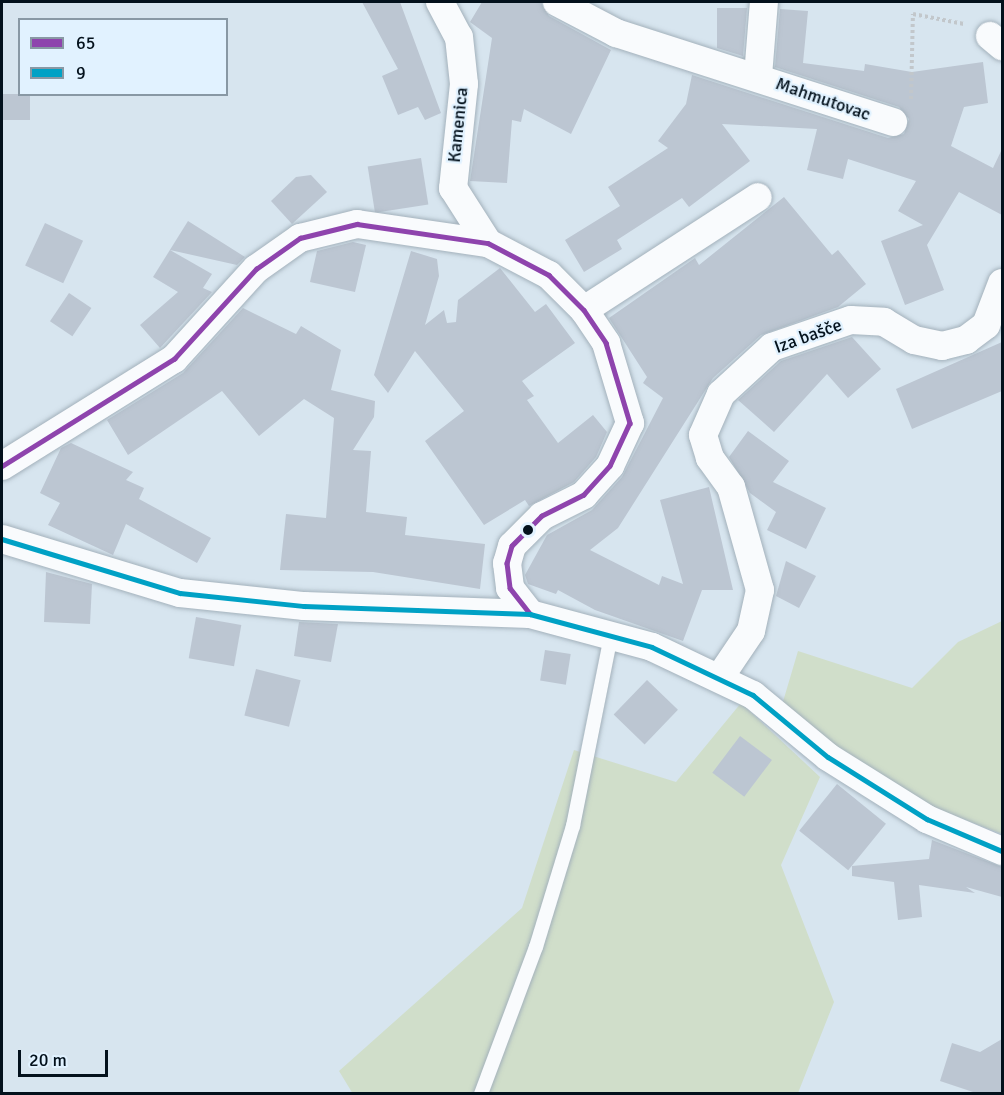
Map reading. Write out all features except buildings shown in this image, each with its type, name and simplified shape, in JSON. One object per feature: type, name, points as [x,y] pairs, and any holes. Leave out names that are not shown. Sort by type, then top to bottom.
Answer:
[{"type":"street","name":"Kamenica","points":[[440,2],[459,37],[464,84],[453,188],[467,219],[488,243]]},
{"type":"street","name":"Mahmutovac","points":[[557,2],[616,33],[758,76],[834,106],[893,122]]},
{"type":"street","points":[[758,76],[764,2]]},
{"type":"street","points":[[584,310],[758,197]]},
{"type":"street","name":"Kamenica","points":[[2,466],[174,359],[256,269],[300,238],[357,224],[488,243],[549,275],[584,310],[606,343],[630,423],[610,466],[584,495],[542,516],[512,546],[507,563],[510,588],[530,614]]},
{"type":"street","name":"Iza bašče","points":[[720,677],[751,631],[760,590],[731,487],[710,458],[704,435],[721,394],[772,347],[851,320],[884,322],[914,340],[942,346],[966,340],[986,325],[1002,284]]},
{"type":"street","points":[[2,539],[180,593],[304,606],[530,614],[611,635],[720,677],[753,695],[828,757],[927,819],[1002,851]]},
{"type":"lane","points":[[481,1094],[536,947],[573,826],[611,635]]},
{"type":"path","name":"Mahmutovac","points":[[893,122],[911,104],[913,14],[955,21],[996,41]]},
{"type":"green space","points":[[1002,621],[1002,834],[924,804],[831,747],[782,705],[798,651],[912,688],[958,642]]},
{"type":"green space","points":[[741,703],[820,777],[781,865],[834,1002],[798,1093],[353,1094],[339,1071],[522,908],[574,750],[676,782]]},
{"type":"transit line","name":"65","points":[[2,466],[174,359],[256,269],[300,238],[357,224],[488,243],[549,275],[584,310],[606,343],[630,423],[610,466],[584,495],[542,516],[512,546],[507,563],[510,588],[530,614]]},
{"type":"transit line","name":"9","points":[[2,539],[180,593],[304,606],[530,614],[652,647],[753,695],[828,757],[927,819],[1002,851]]}]
